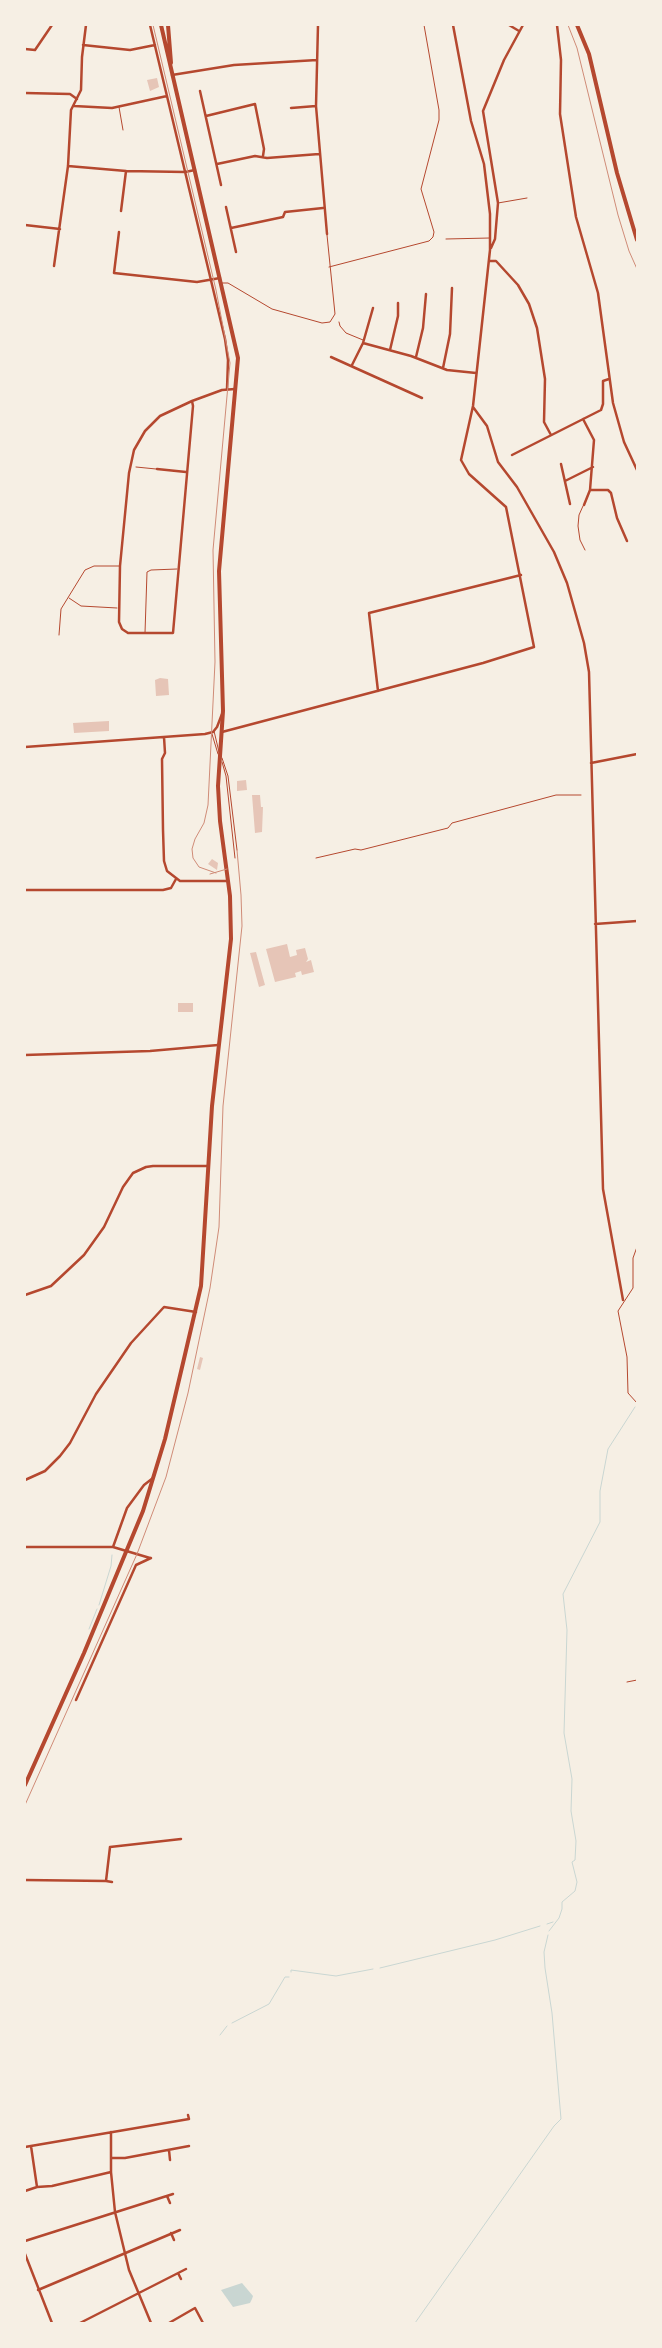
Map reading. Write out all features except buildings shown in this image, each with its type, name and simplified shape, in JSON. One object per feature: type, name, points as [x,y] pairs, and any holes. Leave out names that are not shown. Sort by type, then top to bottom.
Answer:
[{"type":"main road","points":[[25,1785],[143,1511],[154,1477],[196,1312],[201,1277],[208,1166],[219,1045],[231,939],[229,881],[220,814],[220,757],[224,710],[220,556],[239,366],[236,344],[161,25]]},
{"type":"main road","points":[[168,25],[172,75]]},
{"type":"main road","points":[[577,25],[589,54],[612,154],[637,240]]},
{"type":"street","points":[[25,49],[35,50],[52,25]]},
{"type":"street","points":[[54,266],[68,166],[71,110],[81,90],[83,44],[86,25]]},
{"type":"street","points":[[150,25],[226,345],[227,389]]},
{"type":"street","points":[[318,25],[316,106],[323,208],[327,234]]},
{"type":"street","points":[[222,732],[532,650],[535,643],[506,507],[474,479],[462,464],[461,455],[472,406],[489,261],[490,214],[485,172],[471,121],[453,25]]},
{"type":"street","points":[[509,25],[519,31]]},
{"type":"street","points":[[490,250],[495,238],[498,203],[483,111],[504,60],[523,25]]},
{"type":"street","points":[[557,25],[561,60],[561,124],[577,220],[598,294],[609,379],[624,442],[637,470]]},
{"type":"street","points":[[83,44],[130,50],[154,45]]},
{"type":"street","points":[[172,75],[210,68],[317,60]]},
{"type":"street","points":[[200,91],[222,185]]},
{"type":"street","points":[[25,93],[70,94],[77,99]]},
{"type":"street","points":[[74,106],[94,108],[119,107],[167,96]]},
{"type":"street","points":[[206,116],[256,104],[264,149],[263,156]]},
{"type":"street","points":[[291,108],[316,106]]},
{"type":"street","points":[[217,164],[263,156],[267,158],[319,154]]},
{"type":"street","points":[[68,166],[126,171],[185,172],[195,170]]},
{"type":"street","points":[[121,211],[126,171]]},
{"type":"street","points":[[226,207],[236,252]]},
{"type":"street","points":[[231,228],[283,217],[285,212],[323,208]]},
{"type":"street","points":[[25,225],[60,229]]},
{"type":"street","points":[[119,232],[114,274],[196,282],[220,278]]},
{"type":"street","points":[[489,261],[496,262],[518,286],[529,304],[537,328],[545,379],[544,422],[550,435]]},
{"type":"street","points":[[443,368],[450,334],[452,288]]},
{"type":"street","points":[[416,357],[423,328],[426,294]]},
{"type":"street","points":[[390,350],[398,316],[398,303]]},
{"type":"street","points":[[352,365],[363,342],[373,308]]},
{"type":"street","points":[[363,342],[416,357],[443,368],[476,374]]},
{"type":"street","points":[[331,357],[422,398]]},
{"type":"street","points":[[512,455],[601,410],[603,404],[603,381],[609,379]]},
{"type":"street","points":[[192,401],[173,633],[128,633],[122,630],[118,622],[120,566],[129,473],[134,450],[142,435],[154,420],[169,411],[192,401],[227,389],[237,389]]},
{"type":"street","points":[[472,406],[487,426],[498,462],[517,487],[554,552],[567,583],[584,643],[588,672],[603,1189],[623,1300]]},
{"type":"street","points":[[583,418],[594,440],[590,490],[584,504]]},
{"type":"street","points":[[560,464],[570,504]]},
{"type":"street","points":[[565,481],[593,466]]},
{"type":"street","points":[[157,469],[186,472]]},
{"type":"street","points":[[590,490],[608,490],[611,493],[617,518],[628,541]]},
{"type":"street","points":[[378,691],[369,613],[521,574]]},
{"type":"street","points":[[25,748],[213,732],[224,710]]},
{"type":"street","points":[[164,736],[165,753],[162,759],[164,861],[166,871],[176,880],[196,882],[229,881]]},
{"type":"street","points":[[591,763],[637,754]]},
{"type":"street","points":[[25,890],[163,890],[171,888],[176,880]]},
{"type":"street","points":[[595,924],[637,921]]},
{"type":"street","points":[[25,1055],[150,1051],[219,1045]]},
{"type":"street","points":[[25,1295],[51,1286],[84,1255],[104,1227],[127,1179],[133,1173],[153,1166],[208,1166]]},
{"type":"street","points":[[25,1480],[45,1471],[60,1456],[70,1443],[101,1386],[131,1343],[164,1307],[196,1312]]},
{"type":"street","points":[[113,1547],[127,1508],[144,1485],[154,1477]]},
{"type":"street","points":[[25,1542],[25,1546],[113,1547],[151,1558],[136,1565],[76,1700]]},
{"type":"street","points":[[106,1881],[110,1847],[181,1839]]},
{"type":"street","points":[[25,1880],[112,1882]]},
{"type":"street","points":[[25,2147],[188,2119],[188,2115]]},
{"type":"street","points":[[111,2132],[111,2172],[115,2212],[124,2253],[137,2294],[151,2323]]},
{"type":"street","points":[[32,2146],[37,2187]]},
{"type":"street","points":[[111,2158],[125,2158],[189,2146]]},
{"type":"street","points":[[169,2150],[170,2160]]},
{"type":"street","points":[[25,2191],[111,2172]]},
{"type":"street","points":[[25,2241],[173,2194]]},
{"type":"street","points":[[167,2196],[170,2203]]},
{"type":"street","points":[[38,2290],[180,2230]]},
{"type":"street","points":[[171,2234],[174,2240]]},
{"type":"street","points":[[25,2254],[52,2323]]},
{"type":"street","points":[[80,2323],[186,2269]]},
{"type":"street","points":[[178,2273],[181,2279]]},
{"type":"street","points":[[169,2323],[195,2308],[203,2323]]},
{"type":"lane","points":[[329,267],[429,241],[433,237],[434,232],[421,189],[440,120],[424,25]]},
{"type":"lane","points":[[119,107],[123,130]]},
{"type":"lane","points":[[498,203],[527,198]]},
{"type":"lane","points":[[221,284],[228,283],[272,309],[322,323],[330,322],[335,314],[327,234]]},
{"type":"lane","points":[[446,239],[490,238]]},
{"type":"lane","points":[[339,322],[346,333],[363,342]]},
{"type":"lane","points":[[136,467],[157,469]]},
{"type":"lane","points":[[584,504],[579,515],[578,526],[580,540],[585,550]]},
{"type":"lane","points":[[59,634],[61,608],[88,567],[120,566]]},
{"type":"lane","points":[[145,634],[147,572],[151,570],[177,570]]},
{"type":"lane","points":[[68,598],[81,606],[119,608]]},
{"type":"lane","points":[[213,732],[226,776],[235,858]]},
{"type":"lane","points":[[213,732],[228,776],[237,850]]},
{"type":"lane","points":[[637,1247],[633,1258],[633,1288],[623,1300],[618,1311],[627,1357],[628,1393],[637,1403]]},
{"type":"lane","points":[[627,1682],[637,1680]]},
{"type":"path","points":[[316,858],[355,849],[361,850],[448,828],[452,823],[556,795],[580,795]]},
{"type":"shaded area","points":[[242,2283],[253,2296],[252,2299],[250,2303],[233,2307],[221,2290]]},
{"type":"waterway","points":[[549,1931],[559,1918],[562,1902],[575,1891],[577,1882],[572,1862],[575,1860],[576,1841],[571,1811],[572,1779],[564,1733],[567,1630],[563,1594],[600,1522],[600,1491],[608,1449],[635,1407]]},
{"type":"waterway","points":[[99,1605],[111,1566],[112,1555]]},
{"type":"waterway","points":[[89,1629],[97,1609]]},
{"type":"waterway","points":[[547,1924],[553,1922]]},
{"type":"waterway","points":[[380,1968],[495,1940],[540,1926]]},
{"type":"waterway","points":[[415,2323],[554,2126],[561,2119],[552,2013],[545,1968],[544,1952],[548,1935]]},
{"type":"waterway","points":[[291,1972],[291,1970],[336,1976],[373,1969]]},
{"type":"waterway","points":[[232,2023],[269,2004],[285,1977],[289,1977]]},
{"type":"waterway","points":[[220,2035],[227,2026]]},
{"type":"tram line","points":[[153,25],[216,290],[230,363],[213,550],[215,662],[208,805],[204,823],[192,849],[193,858],[199,867],[216,873]]},
{"type":"tram line","points":[[568,25],[577,48],[618,215],[629,251],[637,269]]},
{"type":"tram line","points":[[25,1805],[137,1554],[166,1477],[188,1393],[210,1288],[219,1227],[223,1106],[242,926],[237,850]]},
{"type":"tram line","points":[[210,874],[227,869]]}]
